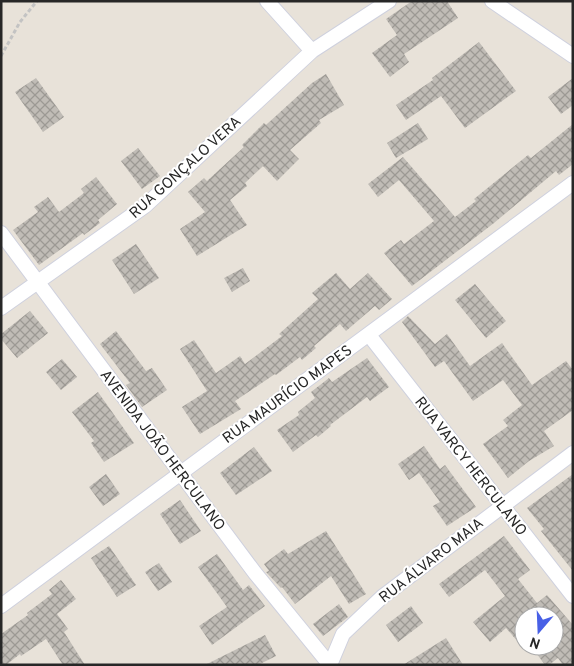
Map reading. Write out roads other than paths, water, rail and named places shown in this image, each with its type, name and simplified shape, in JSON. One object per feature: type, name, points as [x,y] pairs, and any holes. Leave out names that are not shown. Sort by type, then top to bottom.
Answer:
[{"type":"street","points":[[267,1],[312,51]]},
{"type":"street","name":"RUA GONÇALO VERA","points":[[1,308],[144,206],[312,51],[389,1]]},
{"type":"street","points":[[492,1],[573,56]]},
{"type":"street","name":"RUA MAURÍCIO MAPES","points":[[1,606],[573,183]]},
{"type":"street","name":"AVENIDA JOÃO HERCULANO","points":[[1,233],[255,573],[330,665]]},
{"type":"street","name":"RUA VARCY HERCULANO","points":[[369,335],[573,596]]},
{"type":"street","name":"RUA ÁLVARO MAIA","points":[[330,665],[343,634],[382,597],[573,453]]}]
